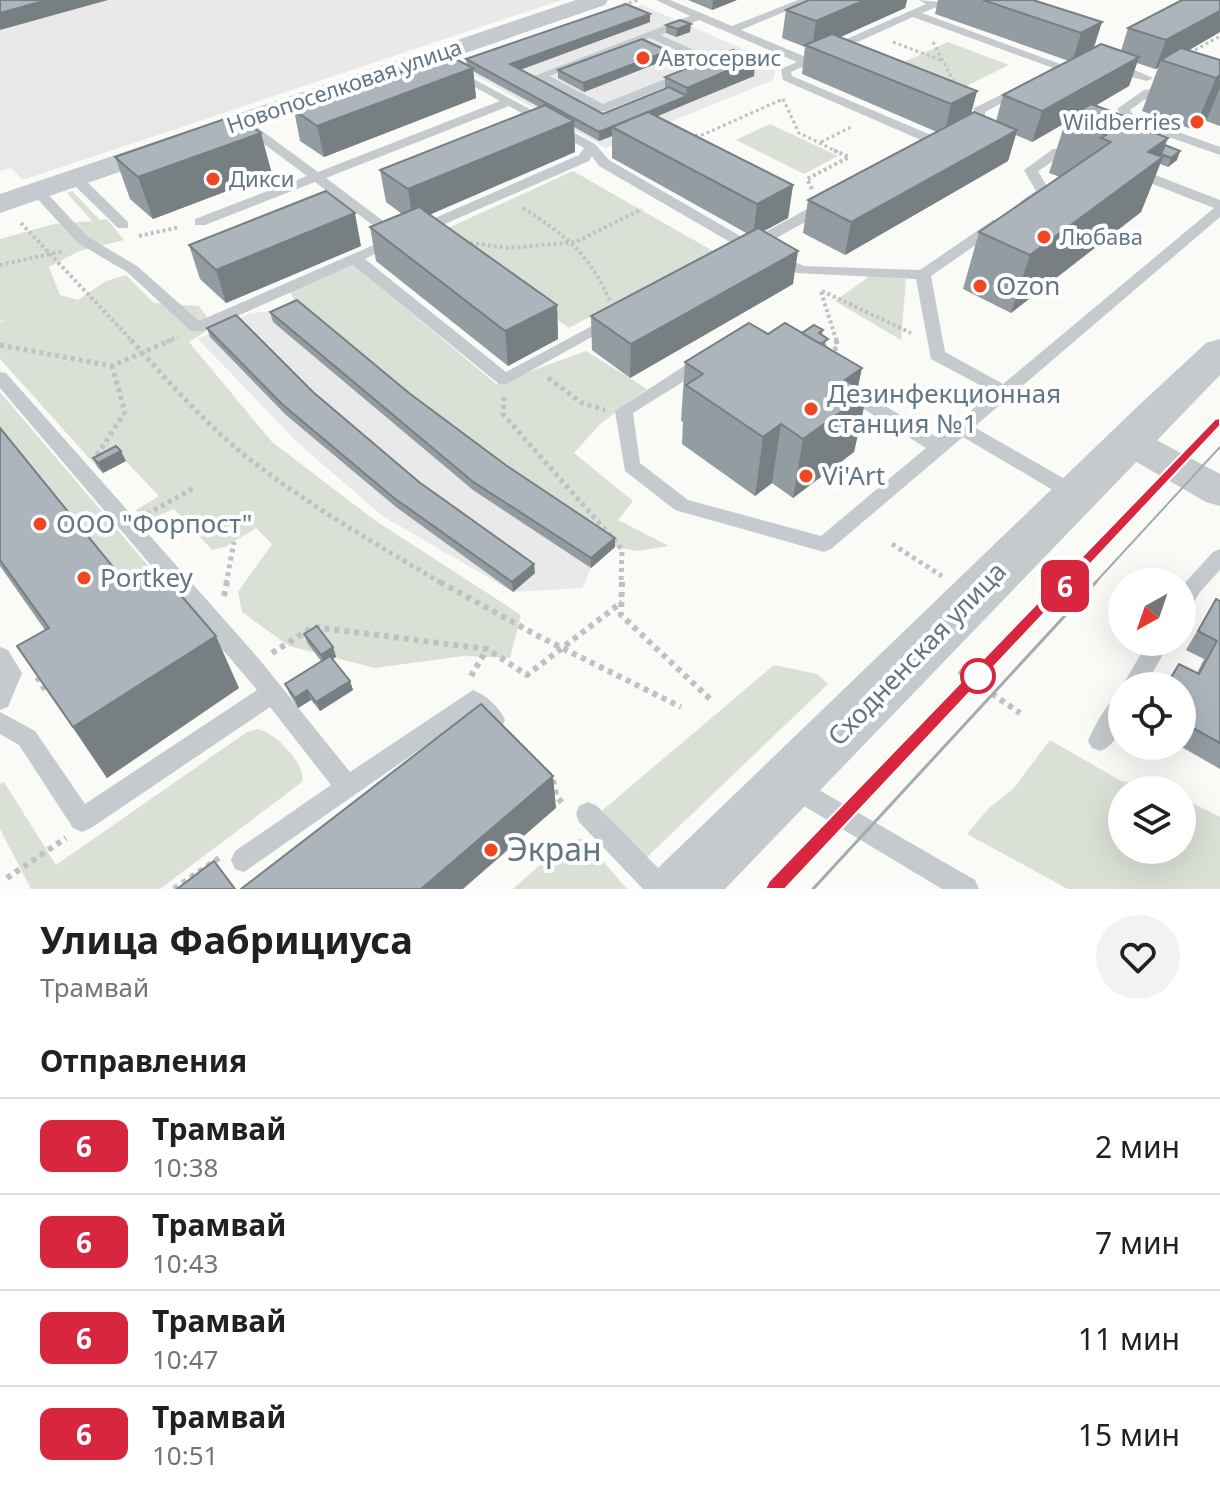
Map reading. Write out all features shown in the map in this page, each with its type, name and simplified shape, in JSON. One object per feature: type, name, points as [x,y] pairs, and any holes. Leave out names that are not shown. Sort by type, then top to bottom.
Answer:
[{"type":"street","name":"Новопоселковая улица","points":[[8,212],[37,191],[597,0]]},
{"type":"street","name":"Сходненская улица","points":[[681,889],[790,784],[1127,440],[1220,352]]},
{"type":"street","points":[[1127,440],[1220,492]]},
{"type":"lane","points":[[661,0],[805,61]]},
{"type":"lane","points":[[732,30],[807,0]]},
{"type":"lane","points":[[924,0],[935,4],[785,71],[787,78],[927,138],[942,141]]},
{"type":"lane","points":[[913,13],[1062,67],[1078,68]]},
{"type":"lane","points":[[651,35],[715,63],[602,108],[540,76],[700,16]]},
{"type":"lane","points":[[428,57],[591,147],[604,163],[749,247],[802,270],[923,275],[1043,192],[1031,170],[1058,152],[1083,152],[1220,208],[824,544],[682,505],[631,466],[624,411],[725,348]]},
{"type":"lane","points":[[903,163],[981,120],[978,111],[1062,67]]},
{"type":"lane","points":[[1094,68],[1126,70],[1147,78]]},
{"type":"lane","points":[[1189,87],[1148,92],[1123,109],[1130,119],[1220,151]]},
{"type":"lane","points":[[200,222],[509,102]]},
{"type":"lane","points":[[240,121],[400,238]]},
{"type":"lane","points":[[37,191],[83,240],[132,269],[197,328],[584,158],[591,147]]},
{"type":"lane","points":[[75,178],[123,225]]},
{"type":"lane","points":[[727,259],[835,200]]},
{"type":"lane","points":[[354,258],[505,380],[622,316]]},
{"type":"lane","points":[[923,275],[937,355],[1005,392]]},
{"type":"lane","points":[[808,367],[939,447]]},
{"type":"lane","points":[[0,377],[251,666],[348,788]]},
{"type":"lane","points":[[962,428],[1075,494]]},
{"type":"lane","points":[[1196,583],[1220,557]]},
{"type":"lane","points":[[0,656],[11,673],[0,700]]},
{"type":"lane","points":[[0,722],[27,738],[82,820],[273,692]]},
{"type":"lane","points":[[244,860],[473,700],[507,734]]},
{"type":"lane","points":[[1100,741],[1108,728]]},
{"type":"lane","points":[[790,784],[966,889]]},
{"type":"lane","points":[[588,814],[661,889]]},
{"type":"path","points":[[1147,78],[1220,36]]},
{"type":"path","points":[[937,47],[958,90]]},
{"type":"path","points":[[923,54],[943,61]]},
{"type":"path","points":[[675,136],[702,135],[783,99],[799,133],[849,157],[807,179],[821,207]]},
{"type":"path","points":[[820,143],[874,115]]},
{"type":"path","points":[[415,232],[426,237],[509,248],[576,242],[665,198]]},
{"type":"path","points":[[513,201],[576,242],[597,270],[622,316]]},
{"type":"path","points":[[8,212],[51,252],[142,354],[238,449],[426,575],[562,649],[681,707]]},
{"type":"path","points":[[0,265],[200,222]]},
{"type":"path","points":[[808,367],[838,347],[820,291],[902,330]]},
{"type":"path","points":[[0,345],[112,366],[197,328]]},
{"type":"path","points":[[95,457],[125,412],[112,366]]},
{"type":"path","points":[[505,380],[503,414],[622,549],[621,615],[710,699]]},
{"type":"path","points":[[558,386],[582,403],[603,410]]},
{"type":"path","points":[[129,524],[194,488]]},
{"type":"path","points":[[224,595],[234,542]]},
{"type":"path","points":[[892,544],[946,579]]},
{"type":"path","points":[[251,666],[313,627],[487,649],[527,675],[622,602]]},
{"type":"path","points":[[959,671],[1020,713]]},
{"type":"path","points":[[7,878],[77,831],[82,820]]},
{"type":"path","points":[[174,889],[214,860],[222,857],[244,860]]},
{"type":"shaded area","points":[[0,0],[562,0],[23,180],[11,168],[0,171]]},
{"type":"shaded area","points":[[642,5],[777,64],[773,80],[606,148],[460,67]]},
{"type":"shaded area","points":[[948,42],[1009,65],[942,98],[880,73]]},
{"type":"shaded area","points":[[770,124],[838,156],[804,174],[736,140]]},
{"type":"shaded area","points":[[573,171],[713,251],[569,328],[437,233]]},
{"type":"shaded area","points":[[72,191],[100,220],[107,219],[124,240],[79,251],[49,267],[60,295],[78,300],[106,281],[126,275],[154,303],[199,306],[214,326],[189,342],[272,442],[376,521],[521,615],[510,658],[463,656],[375,668],[289,646],[242,612],[238,592],[272,544],[256,528],[225,547],[212,550],[174,509],[145,521],[136,510],[159,496],[121,456],[98,468],[0,359],[0,322],[5,320],[0,321],[0,239],[54,224],[92,221],[67,193]]},
{"type":"shaded area","points":[[354,265],[496,384],[586,351],[647,389],[600,424],[574,453],[633,501],[618,520],[669,546],[637,551],[615,547],[508,476],[299,309],[290,292]]},
{"type":"shaded area","points":[[870,276],[906,279],[901,340],[835,301]]},
{"type":"shaded area","points":[[299,309],[508,476],[615,547],[591,568],[582,588],[513,592],[381,515],[296,441],[198,339],[250,313]]},
{"type":"shaded area","points":[[0,392],[179,602],[147,629],[0,444]]},
{"type":"shaded area","points":[[774,665],[817,674],[828,684],[645,859],[598,814]]},
{"type":"shaded area","points":[[258,729],[273,736],[288,750],[299,766],[302,782],[160,889],[31,889],[0,829],[0,784],[4,782],[56,865],[247,732]]},
{"type":"shaded area","points":[[1050,740],[1112,776],[1108,776],[1108,864],[1196,864],[1196,805],[1220,817],[1220,889],[1068,889],[967,834],[989,808],[1013,789]]},
{"type":"shaded area","points":[[569,839],[584,839],[627,889],[513,889]]},
{"type":"building","points":[[0,0],[47,0],[0,13]]},
{"type":"building","points":[[809,0],[865,0],[816,21],[786,10]]},
{"type":"building","points":[[983,0],[1033,0],[1102,22],[1081,33]]},
{"type":"building","points":[[1182,0],[1220,0],[1220,11],[1166,40],[1128,28]]},
{"type":"building","points":[[626,4],[650,14],[510,64],[603,114],[669,87],[687,96],[599,132],[466,59]]},
{"type":"building","points":[[680,20],[691,24],[677,29],[666,25]]},
{"type":"building","points":[[832,34],[977,91],[951,104],[805,45]]},
{"type":"building","points":[[642,39],[668,51],[583,83],[558,70]]},
{"type":"building","points":[[1101,44],[1139,57],[1042,111],[1003,95]]},
{"type":"building","points":[[1181,48],[1220,60],[1220,75],[1216,78],[1161,60]]},
{"type":"building","points":[[733,50],[755,59],[687,88],[665,77]]},
{"type":"building","points":[[448,55],[473,68],[317,126],[294,110]]},
{"type":"building","points":[[1091,104],[1151,126],[1146,130],[1168,138],[1148,152],[1163,157],[1030,255],[979,232],[1111,142],[1101,138],[1106,135],[1066,120]]},
{"type":"building","points":[[545,105],[574,121],[408,189],[380,170]]},
{"type":"building","points":[[648,112],[793,185],[757,204],[612,127]]},
{"type":"building","points":[[974,112],[1017,130],[851,222],[808,200]]},
{"type":"building","points":[[236,115],[261,133],[138,177],[115,157]]},
{"type":"building","points":[[1165,145],[1180,151],[1171,158],[1161,154]]},
{"type":"building","points":[[326,191],[355,213],[216,270],[189,245]]},
{"type":"building","points":[[419,207],[557,305],[505,331],[370,227]]},
{"type":"building","points":[[758,228],[798,251],[631,344],[591,316]]},
{"type":"building","points":[[297,300],[409,393],[507,466],[615,538],[591,558],[472,481],[270,312]]},
{"type":"building","points":[[236,315],[313,392],[419,482],[534,564],[512,582],[394,498],[283,405],[207,328]]},
{"type":"building","points":[[749,323],[768,334],[785,323],[862,368],[845,380],[867,393],[803,439],[781,424],[763,437],[686,385],[703,374],[685,362]]},
{"type":"building","points":[[814,325],[823,330],[819,333],[828,339],[821,344],[802,333]]},
{"type":"building","points":[[0,428],[126,583],[155,565],[216,636],[73,727],[17,646],[49,628],[0,560]]},
{"type":"building","points":[[116,446],[121,451],[98,463],[93,458]]},
{"type":"building","points":[[1216,599],[1220,601],[1220,743],[1196,730],[1196,672],[1199,674],[1217,641],[1198,631]]},
{"type":"building","points":[[317,626],[333,647],[321,655],[304,634]]},
{"type":"building","points":[[330,656],[350,681],[316,702],[307,690],[295,698],[285,684]]},
{"type":"building","points":[[1179,664],[1195,672],[1174,672]]},
{"type":"building","points":[[481,704],[553,776],[421,889],[241,889]]},
{"type":"building","points":[[214,861],[235,889],[177,889]]},
{"type":"tram line","points":[[1067,584],[1220,423]]},
{"type":"tram line","name":"6","points":[[777,889],[1220,423]]},
{"type":"tram line","points":[[1094,584],[1220,447]]},
{"type":"tram line","points":[[777,889],[1069,582]]},
{"type":"tram line","points":[[813,889],[1096,582]]},
{"type":"place","name":"Автосервис","points":[[643,58]]},
{"type":"place","name":"Wildberries","points":[[1197,122]]},
{"type":"place","name":"Дикси","points":[[213,179]]},
{"type":"place","name":"Любава","points":[[1044,237]]},
{"type":"place","name":"Ozon","points":[[980,286]]},
{"type":"place","name":"Дезинфекционная станция №1","points":[[811,409]]},
{"type":"place","name":"Vi'Art","points":[[806,476]]},
{"type":"place","name":"ООО \"Форпост\"","points":[[40,524]]},
{"type":"place","name":"Portkey","points":[[84,578]]},
{"type":"place","name":"Экран","points":[[491,850]]}]
